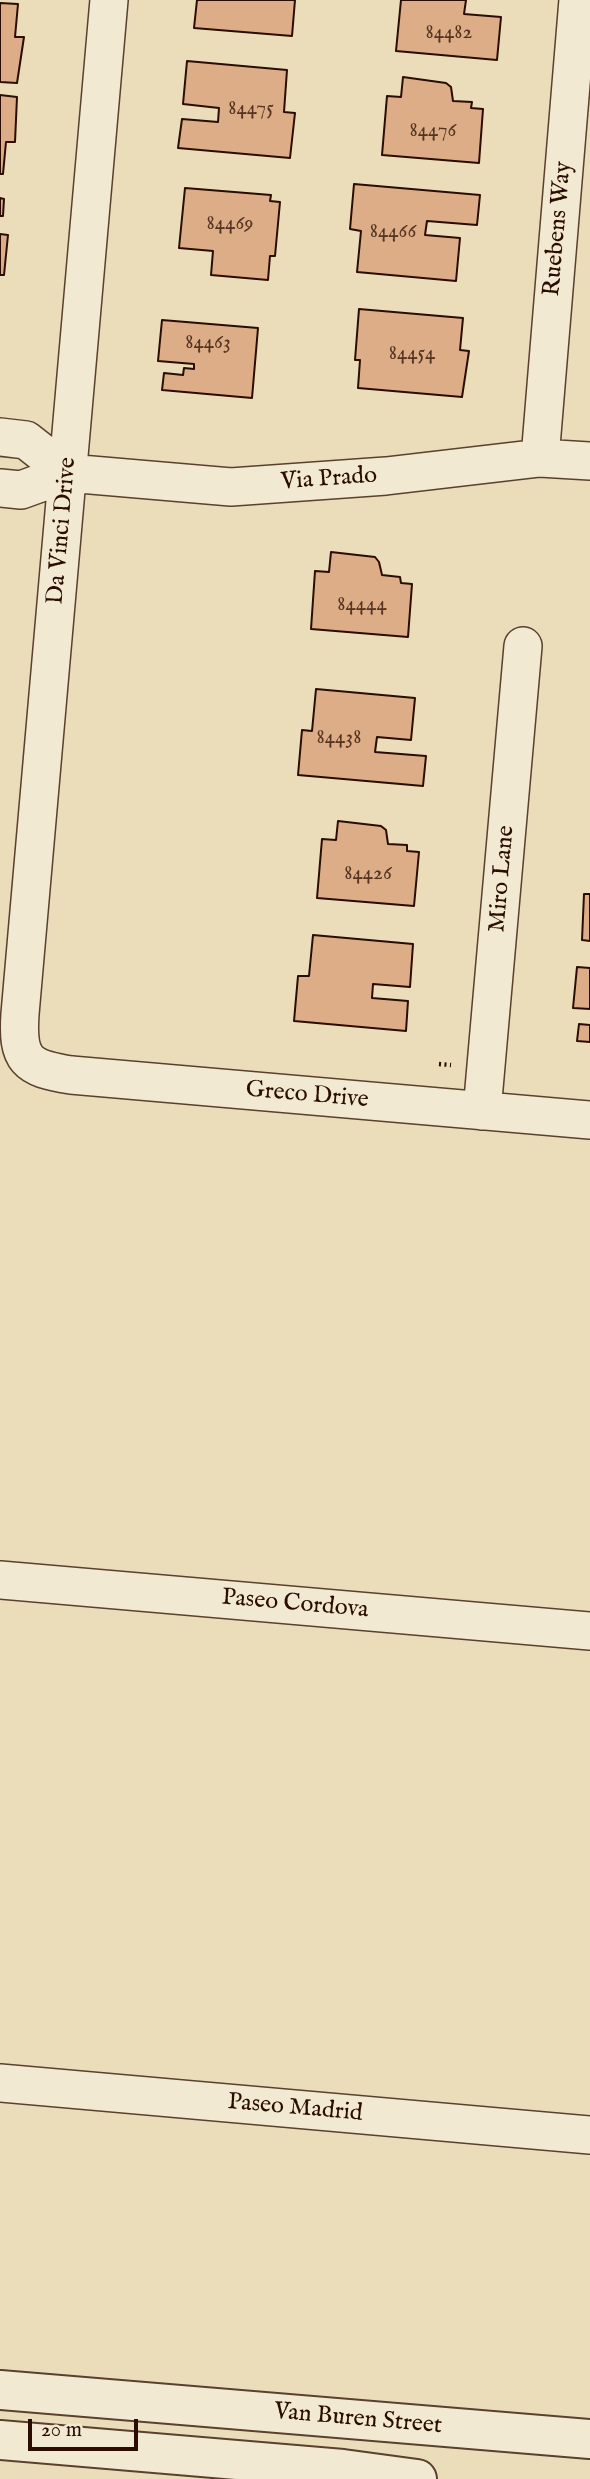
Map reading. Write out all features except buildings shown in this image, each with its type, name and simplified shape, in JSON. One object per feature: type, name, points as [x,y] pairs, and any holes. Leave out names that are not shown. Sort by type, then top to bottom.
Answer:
[{"type":"street","name":"Da Vinci Drive","points":[[26,1061],[19,1041],[20,1014],[109,0]]},
{"type":"street","name":"Ruebens Way","points":[[540,458],[578,0]]},
{"type":"street","points":[[0,437],[26,440],[68,472]]},
{"type":"street","name":"Via Prado","points":[[0,488],[21,490],[68,472],[231,487],[386,476],[540,458],[590,461]]},
{"type":"street","name":"Miro Lane","points":[[482,1111],[523,646]]},
{"type":"street","name":"Greco Drive","points":[[26,1061],[43,1071],[71,1075],[590,1121]]},
{"type":"street","name":"Paseo Cordova","points":[[0,1580],[590,1631]]},
{"type":"street","name":"Paseo Madrid","points":[[0,2084],[590,2135]]},
{"type":"street","name":"Van Buren Street","points":[[0,2390],[590,2439]]},
{"type":"street","name":"Van Buren Street","points":[[0,2440],[343,2469],[417,2479]]}]
